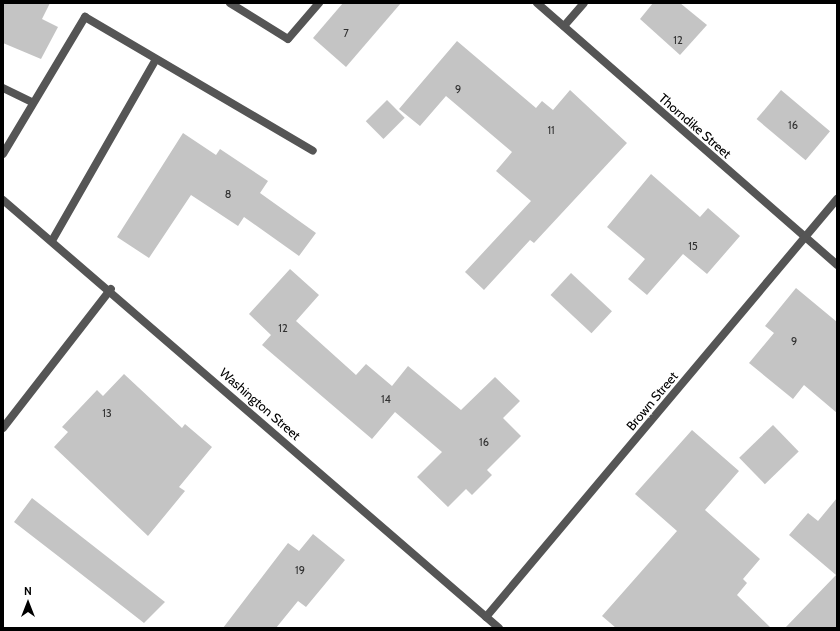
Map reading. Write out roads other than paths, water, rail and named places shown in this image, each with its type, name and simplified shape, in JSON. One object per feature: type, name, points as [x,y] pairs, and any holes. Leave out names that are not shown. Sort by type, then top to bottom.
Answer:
[{"type":"street","points":[[230,3],[288,40],[318,3]]},
{"type":"street","name":"Thorndike Street","points":[[537,3],[804,239],[837,265]]},
{"type":"street","points":[[564,26],[584,3]]},
{"type":"street","points":[[3,154],[32,102],[85,17],[313,151]]},
{"type":"street","points":[[53,239],[156,59]]},
{"type":"street","points":[[3,88],[32,102]]},
{"type":"street","name":"Brown Street","points":[[486,617],[837,199]]},
{"type":"street","name":"Washington Street","points":[[3,200],[53,239],[111,289],[499,628]]},
{"type":"street","points":[[3,428],[111,289]]}]
